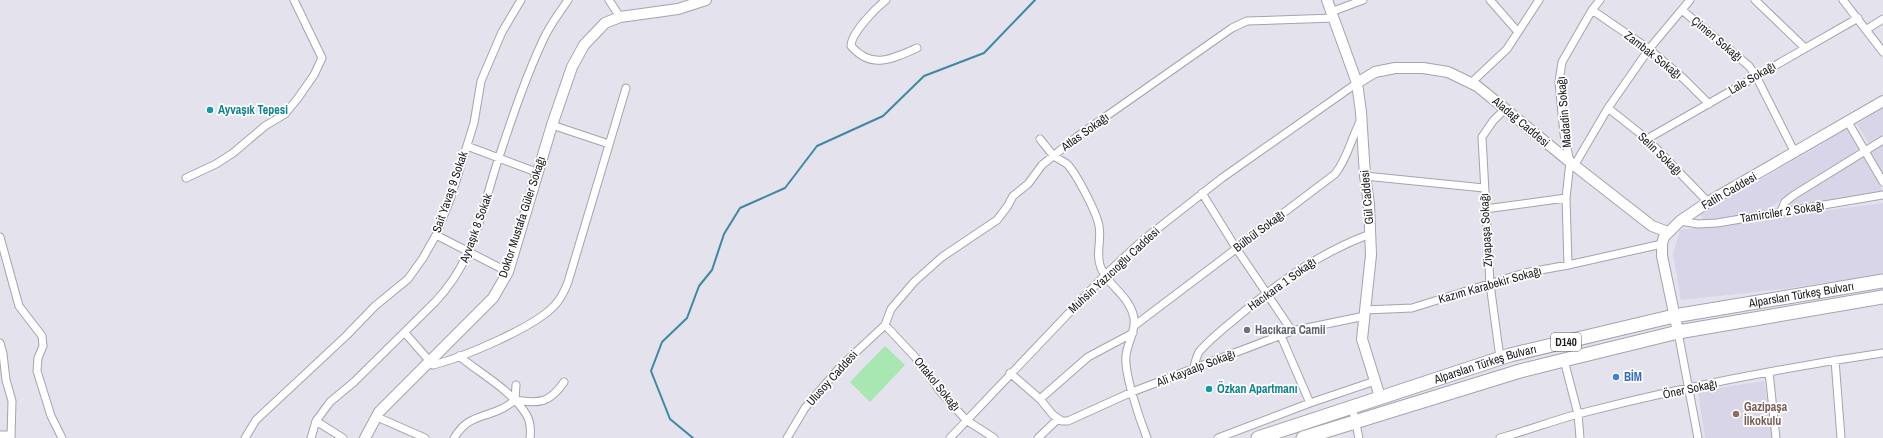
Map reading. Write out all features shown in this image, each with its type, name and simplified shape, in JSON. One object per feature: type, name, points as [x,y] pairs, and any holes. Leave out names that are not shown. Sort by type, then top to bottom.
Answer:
[{"type":"highway","name":"Alparslan Türkeş Bulvarı","points":[[1258,438],[1500,358],[1674,316],[1883,281]]},
{"type":"highway","name":"Alparslan Türkeş Bulvarı","points":[[1304,438],[1520,371],[1678,332],[1883,297]]},
{"type":"street","points":[[186,178],[216,164],[233,153],[265,126],[285,114],[314,75],[322,58],[294,0]]},
{"type":"street","name":"Sait Yavaş 9 Sokak","points":[[245,438],[256,420],[346,336],[375,306],[408,279],[424,258],[436,235],[451,197],[474,123],[481,81],[502,32],[521,0]]},
{"type":"street","name":"Ayvaşık 8 Sokak","points":[[311,438],[316,421],[330,402],[405,332],[448,289],[469,252],[484,212],[498,159],[518,102],[544,37],[568,0]]},
{"type":"street","points":[[609,0],[620,17]]},
{"type":"street","name":"Doktor Mustafa Güler Sokağı","points":[[365,438],[379,412],[493,298],[508,272],[536,172],[572,67],[584,45],[605,23],[620,17],[678,9],[706,0]]},
{"type":"street","points":[[886,0],[876,9],[855,35],[851,41],[851,46],[865,58],[877,62],[901,56],[917,48]]},
{"type":"street","name":"Gül Caddesi","points":[[1327,0],[1356,82],[1361,120],[1365,176],[1370,204],[1371,255],[1362,338],[1380,397]]},
{"type":"street","name":"Atlas Sokağı","points":[[885,325],[891,309],[914,282],[942,257],[997,220],[1013,196],[1028,184],[1042,165],[1078,136],[1232,28],[1247,21],[1333,15],[1362,0]]},
{"type":"street","points":[[1490,0],[1518,32]]},
{"type":"street","points":[[1470,83],[1502,54],[1539,0]]},
{"type":"street","name":"Madadin Sokağı","points":[[1572,164],[1564,134],[1559,82],[1562,62],[1592,10],[1600,0]]},
{"type":"street","points":[[1568,265],[1566,198],[1572,164],[1608,108],[1649,49],[1690,0]]},
{"type":"street","points":[[1755,0],[1805,48]]},
{"type":"street","points":[[1843,0],[1867,29],[1883,52]]},
{"type":"street","name":"Zambak Sokağı","points":[[1592,10],[1649,49],[1684,79],[1709,104]]},
{"type":"street","name":"Çimen Sokağı","points":[[1682,10],[1748,66],[1756,76],[1795,153]]},
{"type":"street","name":"Lale Sokağı","points":[[1647,139],[1858,18]]},
{"type":"street","points":[[1867,29],[1883,19]]},
{"type":"street","name":"Aladağ Caddesi","points":[[1356,82],[1375,72],[1395,68],[1423,68],[1448,72],[1470,83],[1505,109],[1572,164],[1652,226],[1668,232]]},
{"type":"street","name":"Muhsin Yazıcıoğlu Caddesi","points":[[950,438],[1010,373],[1105,275],[1143,240],[1202,193],[1356,82]]},
{"type":"street","points":[[405,332],[433,365],[482,347],[534,321],[555,305],[564,293],[626,88]]},
{"type":"street","name":"Fatih Caddesi","points":[[1662,244],[1668,232],[1680,221],[1708,202],[1883,101]]},
{"type":"street","name":"Selin Sokağı","points":[[1608,108],[1647,139],[1708,202]]},
{"type":"street","name":"Ziyapaşa Sokağı","points":[[1500,358],[1490,284],[1482,137],[1493,121],[1505,109]]},
{"type":"street","name":"Bülbül Sokağı","points":[[1040,399],[1088,357],[1134,329],[1236,248],[1335,174],[1348,154],[1355,131],[1361,120]]},
{"type":"street","points":[[1848,122],[1883,182]]},
{"type":"street","points":[[552,125],[609,144]]},
{"type":"street","points":[[1040,139],[1054,155],[1067,165],[1077,177],[1099,226],[1098,252],[1101,267],[1105,275],[1123,295],[1133,316],[1134,329],[1126,356],[1138,416],[1147,438]]},
{"type":"street","points":[[1782,211],[1785,202],[1794,195],[1883,140]]},
{"type":"street","points":[[467,146],[498,159],[536,172]]},
{"type":"street","points":[[1365,176],[1484,188]]},
{"type":"street","points":[[1202,193],[1236,248],[1292,331]]},
{"type":"street","name":"Tamirciler 2 Sokağı","points":[[1680,221],[1698,224],[1717,223],[1883,195]]},
{"type":"street","points":[[1485,209],[1566,198]]},
{"type":"street","name":"Hacıkara 1 Sokağı","points":[[1193,370],[1199,353],[1219,333],[1266,292],[1319,257],[1343,244],[1370,234]]},
{"type":"street","points":[[436,235],[508,272]]},
{"type":"street","points":[[0,237],[19,306],[42,336],[43,346],[38,358],[37,371],[51,416],[62,438]]},
{"type":"street","points":[[1662,244],[1662,256],[1698,438]]},
{"type":"street","name":"Kazım Karabekir Sokağı","points":[[1365,313],[1412,308],[1524,273],[1568,265],[1662,244]]},
{"type":"street","name":"Ali Kayaalp Sokağı","points":[[1058,419],[1068,421],[1132,392],[1292,331],[1365,313]]},
{"type":"street","name":"Ortakol Sokağı","points":[[885,325],[916,358],[940,391],[966,420],[994,438]]},
{"type":"street","name":"Ulusoy Caddesi","points":[[787,438],[806,408],[841,366],[885,325]]},
{"type":"street","points":[[1281,336],[1310,403]]},
{"type":"street","points":[[0,343],[3,354],[6,380],[12,401],[11,437],[0,436]]},
{"type":"street","name":"Öner Sokağı","points":[[1500,438],[1578,414],[1689,388],[1835,360],[1883,353]]},
{"type":"street","points":[[459,356],[516,400],[527,414],[531,424],[530,438]]},
{"type":"street","points":[[1564,360],[1578,414],[1580,438]]},
{"type":"street","points":[[1835,360],[1841,438]]},
{"type":"street","points":[[1769,372],[1776,438]]},
{"type":"street","points":[[1010,373],[1040,399],[1058,419],[1038,438]]},
{"type":"street","points":[[1218,438],[1310,403],[1375,381]]},
{"type":"street","points":[[454,438],[464,424],[470,420],[500,410],[516,400],[532,403],[539,402],[553,395],[564,382]]},
{"type":"street","points":[[516,385],[516,400]]},
{"type":"street","points":[[1352,406],[1359,438]]},
{"type":"street","points":[[376,417],[425,438]]},
{"type":"street","points":[[316,421],[344,438]]},
{"type":"shaded area","points":[[1883,108],[1883,138],[1870,146],[1857,124]]},
{"type":"shaded area","points":[[1847,128],[1860,152],[1761,213],[1704,221],[1700,214],[1814,149]]},
{"type":"shaded area","points":[[1883,144],[1883,173],[1869,153]]},
{"type":"shaded area","points":[[1863,157],[1883,191],[1792,207],[1789,202]]},
{"type":"shaded area","points":[[1883,203],[1883,274],[1783,289],[1681,300],[1673,254],[1680,230]]},
{"type":"shaded area","name":"Gazipaşa İlkokulu","points":[[1764,381],[1773,438],[1705,438],[1698,391]]},
{"type":"green space","points":[[885,346],[905,365],[870,402],[850,382]]},
{"type":"waterway","points":[[693,438],[670,419],[651,371],[662,342],[687,318],[699,286],[712,270],[724,234],[740,208],[785,188],[817,146],[883,116],[924,76],[984,53],[1035,0]]},
{"type":"place","name":"Ayvaşık Tepesi","points":[[210,110]]},
{"type":"place","name":"Hacıkara Camii","points":[[1247,330]]},
{"type":"place","name":"BİM","points":[[1616,377]]},
{"type":"place","name":"Özkan Apartmanı","points":[[1209,389]]},
{"type":"place","name":"Gazipaşa İlkokulu","points":[[1736,414]]}]
